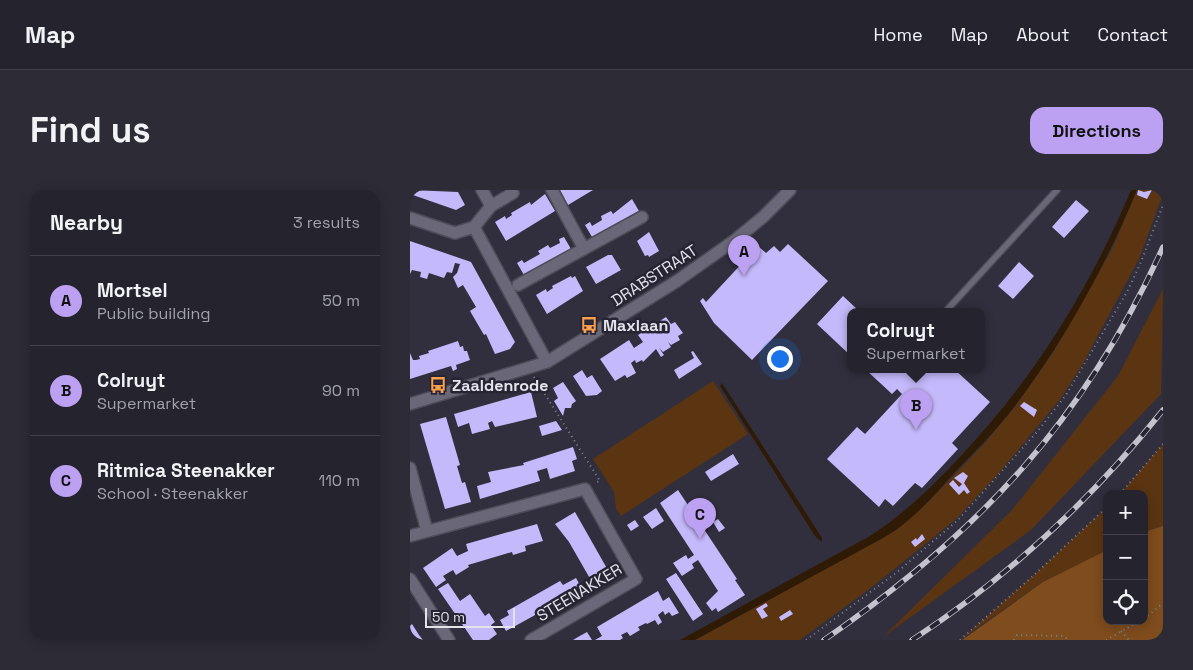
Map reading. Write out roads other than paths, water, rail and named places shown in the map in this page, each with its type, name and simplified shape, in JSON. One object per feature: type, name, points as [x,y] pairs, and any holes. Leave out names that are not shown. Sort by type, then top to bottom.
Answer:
[{"type":"street","points":[[482,190],[491,206]]},
{"type":"street","points":[[552,190],[584,249]]},
{"type":"street","name":"DRABSTRAAT","points":[[410,404],[547,362],[677,281],[735,240],[763,218],[790,190]]},
{"type":"street","points":[[410,218],[455,233],[474,228],[491,206],[514,191]]},
{"type":"street","points":[[518,285],[642,217]]},
{"type":"street","points":[[474,228],[547,362]]},
{"type":"street","points":[[410,468],[427,531],[410,536]]},
{"type":"street","name":"STEENAKKER","points":[[427,531],[585,490],[636,579],[531,640]]},
{"type":"street","points":[[410,579],[449,640]]},
{"type":"lane","points":[[949,308],[1058,190]]},
{"type":"railway","points":[[824,640],[932,558],[979,514],[1022,468],[1062,419],[1099,367],[1132,309],[1163,247]]},
{"type":"railway","points":[[912,640],[981,590],[1046,535],[1107,475],[1163,410]]},
{"type":"place","name":"Mortsel","points":[[744,276]]},
{"type":"place","name":"Maxlaan","points":[[589,325]]},
{"type":"place","name":"Zaaldenrode","points":[[438,385]]},
{"type":"place","name":"Colruyt","points":[[916,430]]},
{"type":"place","name":"Ritmica Steenakker","points":[[700,539]]}]
